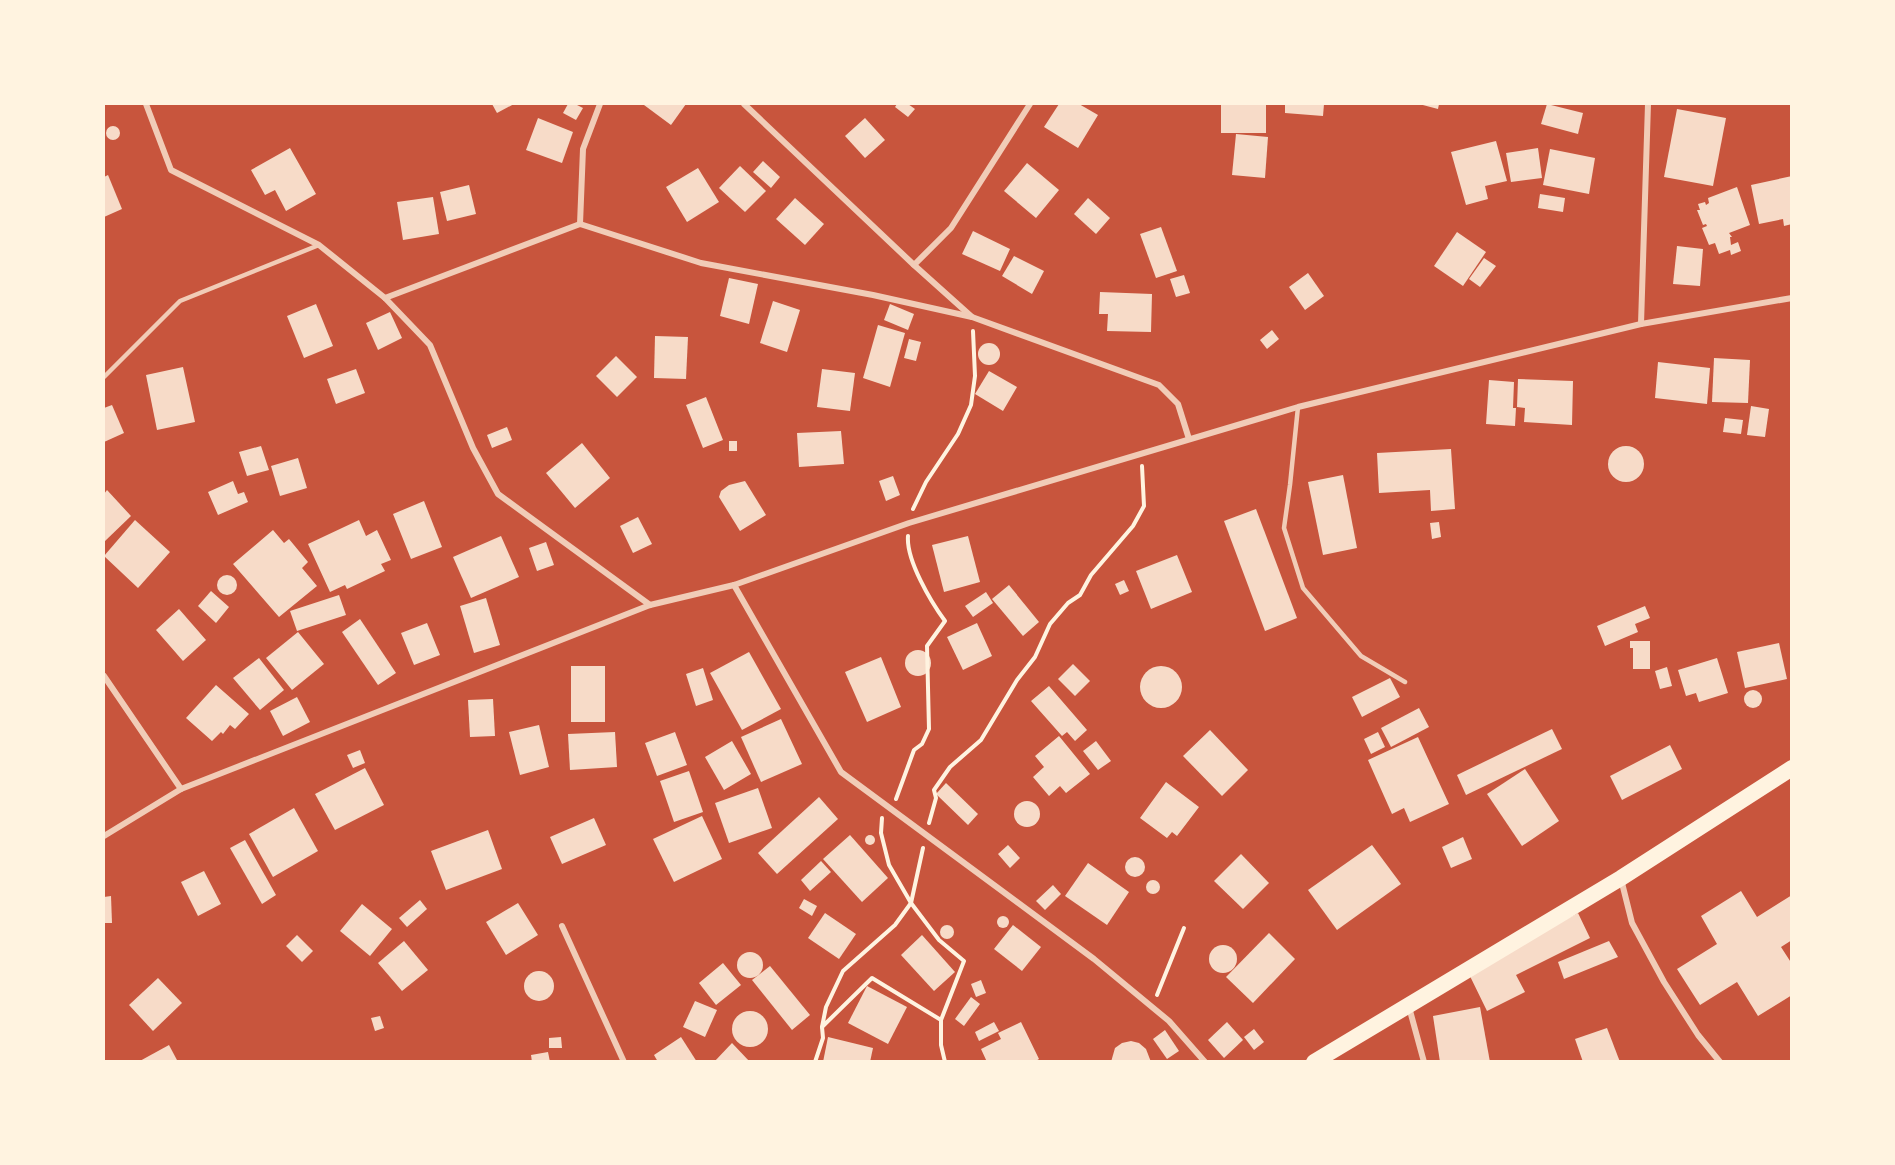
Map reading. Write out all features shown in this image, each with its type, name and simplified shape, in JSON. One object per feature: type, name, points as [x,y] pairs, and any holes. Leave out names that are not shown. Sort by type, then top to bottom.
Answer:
[{"type":"highway","points":[[1314,1062],[1621,878],[1791,768]]},
{"type":"street","points":[[146,104],[171,170],[319,245],[385,298],[430,345],[473,448],[498,494],[650,605]]},
{"type":"street","points":[[580,225],[583,149],[600,104]]},
{"type":"street","points":[[744,104],[972,317]]},
{"type":"street","points":[[914,265],[951,228],[1029,104]]},
{"type":"street","points":[[1641,324],[1648,104]]},
{"type":"street","points":[[385,298],[580,225],[701,263],[873,295],[972,317],[1160,385],[1179,404],[1189,439]]},
{"type":"street","points":[[104,836],[181,789],[650,605],[734,585],[909,523],[1298,407],[1641,324],[1791,298]]},
{"type":"street","points":[[734,585],[841,772],[1094,959],[1169,1021],[1205,1062]]},
{"type":"street","points":[[104,676],[181,789]]},
{"type":"street","points":[[1621,878],[1632,923],[1664,982],[1692,1026],[1720,1062]]},
{"type":"street","points":[[562,926],[624,1062]]},
{"type":"street","points":[[1409,1005],[1424,1062]]},
{"type":"lane","points":[[104,377],[180,301],[319,245]]},
{"type":"lane","points":[[1298,407],[1284,528],[1303,588],[1361,656],[1405,682]]},
{"type":"path","points":[[945,1062],[941,1045],[941,1020],[964,961],[939,940],[911,903],[889,865],[881,833],[882,812],[892,810],[914,750],[922,744],[929,729],[927,646],[945,621],[929,598],[907,546],[909,523],[926,483],[958,434],[971,405],[975,375],[972,317]]},
{"type":"path","points":[[815,1062],[823,1038],[822,1026],[826,1007],[843,971],[895,925],[911,903],[936,798],[934,790],[950,767],[981,740],[1017,681],[1035,657],[1050,624],[1068,603],[1080,595],[1091,575],[1133,526],[1144,506],[1141,453]]},
{"type":"path","points":[[1152,1007],[1184,928]]},
{"type":"path","points":[[822,1026],[872,978],[941,1020]]},
{"type":"building","points":[[492,104],[514,104],[497,113]]},
{"type":"building","points":[[568,104],[575,104],[583,108],[576,120],[563,113]]},
{"type":"building","points":[[645,104],[686,104],[671,125]]},
{"type":"building","points":[[897,104],[908,104],[915,109],[908,117],[895,107]]},
{"type":"building","points":[[1059,104],[1079,104],[1098,115],[1078,148],[1044,127]]},
{"type":"building","points":[[1221,104],[1266,104],[1266,133],[1221,133]]},
{"type":"building","points":[[1285,104],[1324,104],[1323,116],[1285,113]]},
{"type":"building","points":[[1419,104],[1439,104],[1438,109]]},
{"type":"building","points":[[1547,104],[1583,113],[1578,134],[1541,124]]},
{"type":"building","points":[[1677,109],[1726,118],[1713,186],[1664,177]]},
{"type":"building","points":[[538,118],[573,132],[562,163],[526,150]]},
{"type":"building","points":[[865,118],[885,140],[865,158],[845,136]]},
{"type":"building","points":[[110,126],[116,126],[120,133],[116,140],[110,140],[106,136],[106,130]]},
{"type":"building","points":[[1236,134],[1268,137],[1265,178],[1232,175]]},
{"type":"building","points":[[1496,141],[1507,181],[1485,186],[1488,199],[1466,205],[1451,152]]},
{"type":"building","points":[[290,148],[316,194],[286,211],[275,190],[265,195],[251,170]]},
{"type":"building","points":[[1538,148],[1542,178],[1511,182],[1506,153]]},
{"type":"building","points":[[1550,149],[1595,158],[1589,194],[1543,185]]},
{"type":"building","points":[[763,161],[780,177],[771,188],[753,172]]},
{"type":"building","points":[[1027,163],[1059,190],[1036,218],[1004,191]]},
{"type":"building","points":[[740,166],[766,191],[745,212],[719,188]]},
{"type":"building","points":[[698,168],[719,202],[687,222],[666,187]]},
{"type":"building","points":[[108,175],[122,209],[104,217],[104,177]]},
{"type":"building","points":[[1792,176],[1792,224],[1784,226],[1783,219],[1759,224],[1751,185]]},
{"type":"building","points":[[469,185],[476,214],[447,221],[440,192]]},
{"type":"building","points":[[1737,187],[1750,225],[1729,233],[1732,237],[1730,237],[1731,245],[1738,242],[1741,251],[1731,255],[1730,250],[1719,254],[1715,243],[1709,245],[1702,228],[1707,226],[1703,225],[1697,210],[1700,210],[1698,204],[1705,202],[1706,205],[1709,203],[1708,198]]},
{"type":"building","points":[[1540,194],[1565,198],[1563,212],[1538,208]]},
{"type":"building","points":[[433,197],[439,234],[403,240],[397,202]]},
{"type":"building","points":[[795,198],[824,224],[805,245],[776,219]]},
{"type":"building","points":[[1088,198],[1110,218],[1096,234],[1074,214]]},
{"type":"building","points":[[1161,227],[1177,271],[1156,278],[1140,234]]},
{"type":"building","points":[[973,231],[1010,249],[1000,271],[962,254]]},
{"type":"building","points":[[1457,232],[1486,252],[1463,286],[1434,266]]},
{"type":"building","points":[[1677,246],[1703,249],[1700,286],[1673,284]]},
{"type":"building","points":[[1014,256],[1044,271],[1032,294],[1002,276]]},
{"type":"building","points":[[1484,258],[1496,266],[1480,287],[1469,279]]},
{"type":"building","points":[[1308,273],[1324,296],[1305,310],[1289,287]]},
{"type":"building","points":[[1184,275],[1190,293],[1176,297],[1170,279]]},
{"type":"building","points":[[729,278],[758,284],[749,324],[720,316]]},
{"type":"building","points":[[1100,292],[1152,294],[1151,332],[1107,331],[1108,314],[1099,314]]},
{"type":"building","points":[[773,301],[800,310],[787,352],[760,343]]},
{"type":"building","points":[[316,304],[333,346],[304,358],[287,316]]},
{"type":"building","points":[[890,304],[914,314],[908,330],[884,320]]},
{"type":"building","points":[[390,312],[402,338],[378,350],[366,323]]},
{"type":"building","points":[[878,325],[905,333],[890,387],[863,378]]},
{"type":"building","points":[[1272,330],[1279,339],[1267,349],[1260,340]]},
{"type":"building","points":[[655,336],[688,337],[686,379],[654,378]]},
{"type":"building","points":[[909,339],[921,342],[916,361],[904,358]]},
{"type":"building","points":[[989,343],[997,346],[1000,354],[997,362],[989,365],[981,362],[978,354],[981,346]]},
{"type":"building","points":[[616,356],[637,377],[617,397],[596,376]]},
{"type":"building","points":[[1714,358],[1750,360],[1748,403],[1712,402]]},
{"type":"building","points":[[1658,362],[1710,368],[1707,404],[1655,398]]},
{"type":"building","points":[[183,367],[195,422],[157,430],[146,375]]},
{"type":"building","points":[[356,369],[365,393],[336,404],[327,379]]},
{"type":"building","points":[[822,369],[855,373],[850,411],[817,407]]},
{"type":"building","points":[[989,371],[1017,387],[1003,411],[975,394]]},
{"type":"building","points":[[1518,379],[1573,381],[1572,425],[1524,422],[1525,408],[1517,407]]},
{"type":"building","points":[[1489,380],[1514,382],[1515,426],[1486,424]]},
{"type":"building","points":[[706,397],[723,440],[703,448],[686,405]]},
{"type":"building","points":[[112,405],[124,433],[104,442],[104,408]]},
{"type":"building","points":[[1751,406],[1769,409],[1765,437],[1747,435]]},
{"type":"building","points":[[1725,418],[1743,420],[1741,434],[1723,432]]},
{"type":"building","points":[[507,427],[512,440],[492,448],[487,435]]},
{"type":"building","points":[[841,431],[844,464],[799,467],[797,433]]},
{"type":"building","points":[[729,441],[737,441],[737,451],[729,451]]},
{"type":"building","points":[[582,443],[610,478],[575,508],[546,473]]},
{"type":"building","points":[[261,446],[269,470],[247,476],[239,452]]},
{"type":"building","points":[[1626,446],[1639,451],[1644,464],[1639,477],[1626,482],[1613,477],[1608,464],[1613,451]]},
{"type":"building","points":[[1451,449],[1455,509],[1431,511],[1430,490],[1379,493],[1377,453]]},
{"type":"building","points":[[298,458],[307,488],[280,496],[271,466]]},
{"type":"building","points":[[1343,475],[1357,548],[1323,555],[1308,482]]},
{"type":"building","points":[[893,476],[900,495],[886,501],[879,481]]},
{"type":"building","points":[[233,481],[238,494],[244,492],[248,502],[218,515],[208,492]]},
{"type":"building","points":[[745,481],[766,515],[740,531],[719,497],[721,491],[729,485]]},
{"type":"building","points":[[107,490],[131,516],[104,542],[104,494]]},
{"type":"building","points":[[424,501],[442,547],[411,559],[393,514]]},
{"type":"building","points":[[1256,509],[1297,618],[1265,631],[1224,521]]},
{"type":"building","points":[[638,517],[652,544],[633,553],[620,526]]},
{"type":"building","points":[[135,520],[170,552],[138,588],[104,556]]},
{"type":"building","points":[[359,520],[366,536],[377,530],[391,560],[381,564],[385,571],[347,589],[345,585],[330,592],[308,544]]},
{"type":"building","points":[[1439,522],[1441,537],[1432,539],[1430,523]]},
{"type":"building","points":[[273,530],[284,543],[289,539],[308,562],[302,568],[317,586],[279,617],[233,564]]},
{"type":"building","points":[[501,536],[519,577],[471,598],[453,557]]},
{"type":"building","points":[[968,536],[980,582],[944,592],[932,545]]},
{"type":"building","points":[[546,542],[554,565],[537,571],[529,548]]},
{"type":"building","points":[[1177,555],[1192,592],[1151,609],[1136,571]]},
{"type":"building","points":[[227,575],[234,578],[237,585],[234,592],[227,595],[220,592],[217,585],[220,578]]},
{"type":"building","points":[[1124,580],[1129,591],[1120,595],[1115,584]]},
{"type":"building","points":[[1009,585],[1039,622],[1023,636],[992,599]]},
{"type":"building","points":[[211,591],[229,607],[216,623],[198,606]]},
{"type":"building","points":[[986,592],[993,603],[973,617],[965,606]]},
{"type":"building","points":[[339,595],[346,615],[297,631],[290,611]]},
{"type":"building","points":[[486,598],[500,645],[474,653],[460,606]]},
{"type":"building","points":[[1645,606],[1650,618],[1635,624],[1638,632],[1605,646],[1597,626]]},
{"type":"building","points":[[179,609],[206,640],[183,661],[156,630]]},
{"type":"building","points":[[360,619],[396,673],[378,685],[342,632]]},
{"type":"building","points":[[427,623],[440,655],[414,665],[401,633]]},
{"type":"building","points":[[977,623],[992,656],[963,670],[947,637]]},
{"type":"building","points":[[298,632],[324,664],[292,690],[266,658]]},
{"type":"building","points":[[1630,641],[1650,641],[1650,669],[1633,669],[1633,648],[1630,648]]},
{"type":"building","points":[[1779,643],[1787,679],[1745,688],[1737,652]]},
{"type":"building","points":[[918,650],[927,654],[931,663],[927,672],[918,676],[909,672],[905,663],[909,654]]},
{"type":"building","points":[[749,652],[781,709],[742,730],[710,673]]},
{"type":"building","points":[[881,657],[901,707],[867,722],[845,672]]},
{"type":"building","points":[[259,658],[284,690],[260,710],[233,678]]},
{"type":"building","points":[[1717,658],[1728,693],[1699,702],[1696,693],[1686,696],[1678,670]]},
{"type":"building","points":[[1073,664],[1090,681],[1075,696],[1058,679]]},
{"type":"building","points":[[571,666],[605,666],[605,722],[571,722]]},
{"type":"building","points":[[1161,666],[1169,667],[1176,672],[1181,679],[1181,695],[1176,702],[1169,707],[1161,708],[1153,707],[1146,702],[1141,695],[1140,687],[1141,679],[1146,672],[1153,667]]},
{"type":"building","points":[[1667,667],[1672,686],[1660,689],[1655,671]]},
{"type":"building","points":[[703,668],[713,700],[696,706],[686,674]]},
{"type":"building","points":[[1390,678],[1400,697],[1362,717],[1352,697]]},
{"type":"building","points":[[216,685],[249,714],[235,729],[230,725],[223,734],[221,732],[212,741],[186,718]]},
{"type":"building","points":[[1049,686],[1087,730],[1075,741],[1067,732],[1062,736],[1031,701]]},
{"type":"building","points":[[1749,690],[1757,690],[1762,695],[1760,706],[1749,708],[1744,703],[1744,695]]},
{"type":"building","points":[[297,697],[310,722],[283,736],[270,711]]},
{"type":"building","points":[[493,699],[495,736],[470,737],[468,700]]},
{"type":"building","points":[[1419,708],[1429,727],[1391,747],[1381,728]]},
{"type":"building","points":[[781,719],[802,764],[761,782],[741,737]]},
{"type":"building","points":[[539,725],[549,767],[520,775],[509,732]]},
{"type":"building","points":[[1552,729],[1562,749],[1466,795],[1457,775]]},
{"type":"building","points":[[1210,730],[1248,770],[1222,796],[1183,756]]},
{"type":"building","points":[[615,732],[617,767],[570,770],[568,734]]},
{"type":"building","points":[[675,732],[687,765],[657,776],[645,743]]},
{"type":"building","points":[[1378,732],[1385,747],[1371,754],[1364,739]]},
{"type":"building","points":[[1059,736],[1090,774],[1066,793],[1060,786],[1049,796],[1033,777],[1044,767],[1035,756]]},
{"type":"building","points":[[1418,737],[1449,804],[1410,822],[1404,808],[1392,814],[1368,760]]},
{"type":"building","points":[[732,741],[751,774],[724,790],[705,757]]},
{"type":"building","points":[[1096,741],[1111,761],[1098,770],[1083,751]]},
{"type":"building","points":[[1670,745],[1682,769],[1622,800],[1610,776]]},
{"type":"building","points":[[360,750],[365,763],[353,768],[347,755]]},
{"type":"building","points":[[365,768],[384,805],[335,830],[315,794]]},
{"type":"building","points":[[1525,769],[1559,821],[1522,846],[1487,794]]},
{"type":"building","points":[[689,771],[703,812],[674,822],[660,781]]},
{"type":"building","points":[[1166,782],[1199,807],[1177,836],[1172,832],[1167,838],[1140,818]]},
{"type":"building","points":[[946,783],[978,814],[968,825],[936,794]]},
{"type":"building","points":[[758,788],[772,828],[729,843],[715,803]]},
{"type":"building","points":[[819,797],[838,819],[777,874],[758,853]]},
{"type":"building","points":[[1027,801],[1036,805],[1040,814],[1036,823],[1027,827],[1018,823],[1014,814],[1018,805]]},
{"type":"building","points":[[294,808],[318,851],[273,877],[249,834]]},
{"type":"building","points":[[702,816],[722,859],[674,882],[653,839]]},
{"type":"building","points":[[594,818],[606,845],[562,864],[550,837]]},
{"type":"building","points":[[488,830],[502,869],[446,890],[431,851]]},
{"type":"building","points":[[850,835],[888,878],[862,902],[823,859]]},
{"type":"building","points":[[870,835],[875,840],[870,845],[865,840]]},
{"type":"building","points":[[1463,837],[1472,859],[1451,868],[1442,847]]},
{"type":"building","points":[[245,840],[276,895],[262,904],[230,848]]},
{"type":"building","points":[[1008,845],[1020,858],[1010,868],[998,854]]},
{"type":"building","points":[[1372,845],[1401,884],[1337,930],[1308,890]]},
{"type":"building","points":[[1241,854],[1269,883],[1243,909],[1214,881]]},
{"type":"building","points":[[1135,857],[1142,860],[1145,867],[1142,874],[1135,877],[1128,874],[1125,867],[1128,860]]},
{"type":"building","points":[[821,861],[831,872],[810,891],[801,880]]},
{"type":"building","points":[[1088,863],[1129,892],[1107,925],[1065,896]]},
{"type":"building","points":[[204,871],[221,904],[198,916],[181,882]]},
{"type":"building","points":[[1153,880],[1158,882],[1160,887],[1158,892],[1153,894],[1148,892],[1146,887],[1148,882]]},
{"type":"building","points":[[1053,885],[1061,894],[1045,910],[1036,901]]},
{"type":"building","points":[[1741,891],[1757,917],[1792,895],[1792,940],[1781,947],[1792,964],[1792,995],[1758,1016],[1737,982],[1700,1005],[1677,969],[1717,944],[1701,916]]},
{"type":"building","points":[[111,896],[112,923],[104,923],[104,897]]},
{"type":"building","points":[[804,899],[817,906],[812,916],[799,908]]},
{"type":"building","points":[[420,900],[427,909],[407,927],[399,918]]},
{"type":"building","points":[[518,903],[538,935],[506,955],[486,922]]},
{"type":"building","points":[[362,904],[392,929],[370,956],[340,931]]},
{"type":"building","points":[[825,913],[856,934],[839,959],[808,938]]},
{"type":"building","points":[[1578,913],[1590,938],[1516,975],[1525,992],[1487,1011],[1467,970]]},
{"type":"building","points":[[1003,916],[1009,922],[1003,928],[997,922]]},
{"type":"building","points":[[947,925],[952,927],[954,932],[952,937],[947,939],[942,937],[940,932],[942,927]]},
{"type":"building","points":[[1013,925],[1041,947],[1022,971],[994,949]]},
{"type":"building","points":[[1269,933],[1295,959],[1253,1003],[1226,977]]},
{"type":"building","points":[[297,935],[313,951],[302,962],[286,946]]},
{"type":"building","points":[[922,935],[955,972],[934,991],[901,955]]},
{"type":"building","points":[[404,941],[428,970],[402,991],[378,963]]},
{"type":"building","points":[[1609,941],[1618,957],[1564,979],[1558,962]]},
{"type":"building","points":[[1223,945],[1233,949],[1237,959],[1233,969],[1223,973],[1213,969],[1209,959],[1213,949]]},
{"type":"building","points":[[750,952],[759,956],[763,965],[759,974],[750,978],[741,974],[737,965],[741,956]]},
{"type":"building","points":[[723,963],[741,985],[716,1005],[699,983]]},
{"type":"building","points":[[770,966],[810,1015],[792,1030],[752,980]]},
{"type":"building","points":[[539,971],[550,975],[554,986],[550,997],[539,1001],[528,997],[524,986],[528,975]]},
{"type":"building","points":[[158,978],[182,1003],[153,1031],[129,1005]]},
{"type":"building","points":[[981,980],[986,993],[976,997],[971,984]]},
{"type":"building","points":[[867,986],[907,1007],[888,1044],[848,1023]]},
{"type":"building","points":[[971,997],[980,1004],[964,1026],[955,1019]]},
{"type":"building","points":[[695,1001],[717,1010],[705,1037],[683,1027]]},
{"type":"building","points":[[1480,1007],[1490,1062],[1440,1062],[1433,1016]]},
{"type":"building","points":[[750,1011],[763,1016],[768,1029],[763,1042],[750,1047],[737,1042],[732,1029],[737,1016]]},
{"type":"building","points":[[380,1016],[384,1028],[375,1031],[371,1018]]},
{"type":"building","points":[[994,1022],[999,1031],[979,1041],[975,1032]]},
{"type":"building","points":[[1021,1022],[1039,1059],[1034,1062],[987,1062],[981,1049],[1001,1039],[998,1033]]},
{"type":"building","points":[[1227,1022],[1243,1040],[1224,1058],[1208,1040]]},
{"type":"building","points":[[1607,1028],[1620,1062],[1583,1062],[1575,1039]]},
{"type":"building","points":[[1254,1029],[1264,1042],[1254,1050],[1244,1037]]},
{"type":"building","points":[[1165,1030],[1179,1051],[1167,1059],[1153,1039]]},
{"type":"building","points":[[561,1037],[562,1048],[549,1048],[549,1038]]},
{"type":"building","points":[[681,1037],[697,1062],[658,1062],[654,1055]]},
{"type":"building","points":[[828,1037],[873,1048],[870,1062],[823,1062]]},
{"type":"building","points":[[1131,1041],[1139,1043],[1146,1049],[1151,1062],[1111,1062],[1115,1048]]},
{"type":"building","points":[[732,1043],[750,1062],[714,1062]]},
{"type":"building","points":[[169,1045],[178,1062],[138,1062]]},
{"type":"building","points":[[548,1052],[550,1062],[532,1062],[531,1055]]}]
